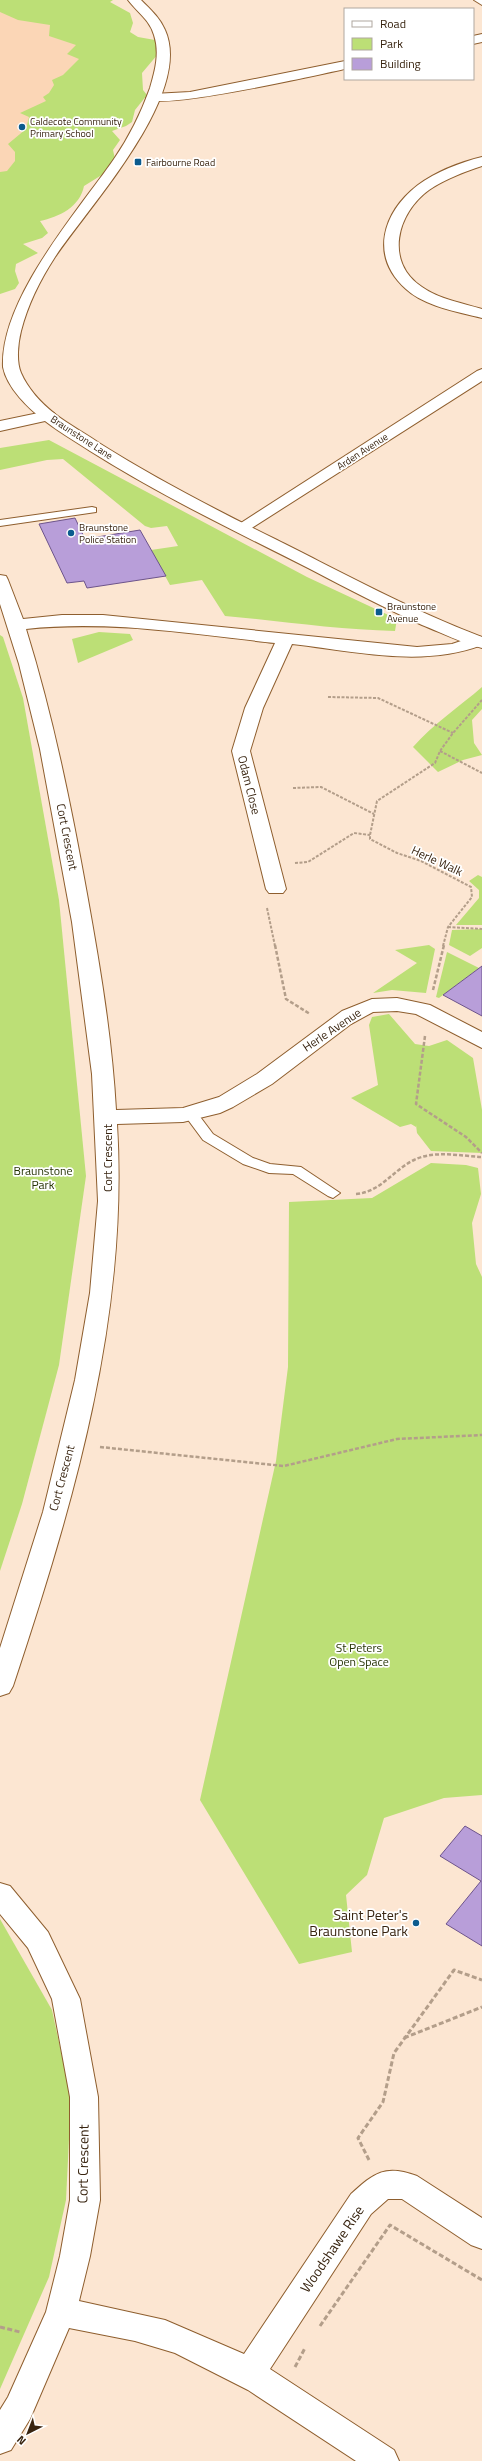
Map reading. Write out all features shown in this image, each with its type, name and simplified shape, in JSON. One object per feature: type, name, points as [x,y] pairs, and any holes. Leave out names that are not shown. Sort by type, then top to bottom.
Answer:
[{"type":"street","name":"Braunstone Lane","points":[[134,0],[159,30],[163,50],[162,70],[153,98],[121,160],[42,262],[21,294],[10,325],[10,366],[19,384],[48,416],[140,474],[241,528],[372,594],[479,642]]},
{"type":"street","points":[[153,98],[190,96],[344,65]]},
{"type":"street","points":[[482,161],[451,172],[417,193],[397,217],[389,240],[395,268],[411,287],[438,299],[482,314]]},
{"type":"street","name":"Arden Avenue","points":[[241,528],[482,374]]},
{"type":"street","points":[[0,426],[48,416]]},
{"type":"street","name":"Cort Crescent","points":[[0,580],[17,625],[38,702],[67,834],[94,993],[107,1117],[108,1219],[95,1334],[72,1444],[31,1596],[0,1686]]},
{"type":"street","points":[[17,625],[62,620],[103,620],[417,652],[455,649],[479,642]]},
{"type":"street","name":"Odam Close","points":[[276,889],[241,751],[244,735],[252,712],[286,639]]},
{"type":"street","name":"Herle Avenue","points":[[107,1117],[152,1118],[190,1113],[225,1102],[267,1078],[333,1028],[367,1007],[399,1005],[428,1011],[482,1041]]},
{"type":"street","name":"Cort Crescent","points":[[0,1894],[38,1940],[66,1999],[84,2097],[85,2200],[75,2256],[61,2312],[19,2408],[0,2439]]},
{"type":"street","points":[[382,2185],[407,2186],[482,2235]]},
{"type":"street","name":"Woodshawe Rise","points":[[250,2373],[361,2204],[382,2185]]},
{"type":"street","points":[[61,2312],[109,2321],[178,2340],[250,2373],[281,2391],[382,2461]]},
{"type":"lane","points":[[0,523],[92,510]]},
{"type":"lane","points":[[190,1113],[208,1137],[248,1161],[269,1168],[296,1170],[333,1192]]},
{"type":"path","points":[[328,697],[378,698],[453,733]]},
{"type":"path","points":[[270,864],[308,862],[354,833],[370,835],[376,802],[435,763],[440,751],[453,733],[482,700]]},
{"type":"path","points":[[440,751],[482,773]]},
{"type":"path","points":[[294,788],[321,786],[374,814]]},
{"type":"path","name":"Herle Walk","points":[[370,835],[370,839],[397,853],[421,861],[471,887],[472,897],[448,927],[428,1011],[416,1104],[466,1136],[482,1153]]},
{"type":"path","points":[[276,889],[265,897],[286,999],[333,1028]]},
{"type":"path","points":[[448,927],[482,929]]},
{"type":"path","points":[[333,1192],[366,1194],[414,1160],[428,1156],[482,1157]]},
{"type":"path","points":[[72,1444],[284,1466],[397,1439],[482,1435]]},
{"type":"path","points":[[382,2185],[358,2138],[383,2102],[394,2052],[454,1970],[482,1980]]},
{"type":"path","points":[[404,2038],[482,2007]]},
{"type":"path","points":[[318,2329],[390,2225],[482,2280]]},
{"type":"path","points":[[281,2391],[309,2342]]},
{"type":"shaded area","name":"Caldecote Community Primary School","points":[[0,0],[39,0],[89,55],[0,199]]},
{"type":"green space","points":[[0,0],[113,0],[110,2],[130,13],[133,23],[130,32],[138,37],[155,40],[158,44],[158,54],[142,73],[143,90],[147,95],[135,110],[132,122],[112,131],[120,140],[113,150],[115,159],[105,173],[84,186],[78,200],[68,210],[54,217],[40,221],[48,233],[42,238],[23,244],[38,253],[16,264],[15,271],[19,283],[15,289],[0,294],[0,172],[7,171],[15,161],[15,152],[8,144],[26,129],[29,117],[20,113],[46,101],[43,97],[49,93],[54,85],[52,80],[63,75],[79,59],[67,54],[76,45],[49,36],[50,25],[18,20],[0,12]]},
{"type":"green space","points":[[49,440],[307,577],[397,619],[395,631],[331,627],[225,616],[202,580],[170,585],[151,550],[178,546],[167,526],[151,528],[145,526],[63,459],[47,460],[0,470],[0,448]]},
{"type":"green space","points":[[99,632],[130,634],[133,640],[78,663],[72,639]]},
{"type":"green space","name":"Braunstone Park","points":[[0,635],[3,637],[23,698],[59,900],[86,1176],[59,1365],[22,1504],[0,1571]]},
{"type":"green space","points":[[482,687],[482,709],[472,720],[474,743],[482,755],[463,760],[438,772],[413,747],[438,723]]},
{"type":"green space","points":[[478,875],[482,877],[482,925],[456,925],[479,898],[479,890],[469,881]]},
{"type":"green space","points":[[482,929],[482,948],[470,956],[449,945],[452,930]]},
{"type":"green space","points":[[429,945],[435,949],[426,993],[392,990],[373,993],[417,963],[395,950]]},
{"type":"green space","points":[[447,952],[479,968],[439,998],[436,997]]},
{"type":"green space","points":[[389,1014],[415,1044],[429,1046],[447,1040],[473,1058],[482,1110],[482,1153],[431,1151],[417,1133],[416,1125],[416,1127],[411,1124],[400,1127],[351,1098],[378,1085],[369,1025],[372,1017]]},
{"type":"green space","name":"St Peters Open Space","points":[[431,1163],[466,1165],[478,1168],[481,1194],[472,1223],[476,1264],[482,1277],[482,1795],[444,1798],[384,1818],[367,1875],[346,1895],[352,1952],[299,1964],[200,1800],[276,1461],[288,1367],[289,1202],[372,1198]]},
{"type":"green space","points":[[0,1919],[52,2010],[71,2098],[66,2200],[49,2277],[0,2389]]},
{"type":"building","points":[[75,518],[85,539],[140,530],[166,576],[87,588],[84,581],[67,583],[39,524]]},
{"type":"building","points":[[482,966],[482,1016],[443,995]]},
{"type":"building","points":[[465,1826],[482,1836],[482,1946],[446,1924],[481,1881],[440,1856]]},
{"type":"place","name":"Caldecote Community Primary School","points":[[22,127]]},
{"type":"place","name":"Fairbourne Road","points":[[138,162]]},
{"type":"place","name":"Braunstone Police Station","points":[[71,533]]},
{"type":"place","name":"Braunstone Avenue","points":[[379,612]]},
{"type":"place","name":"Saint Peter's Braunstone Park","points":[[416,1923]]}]
